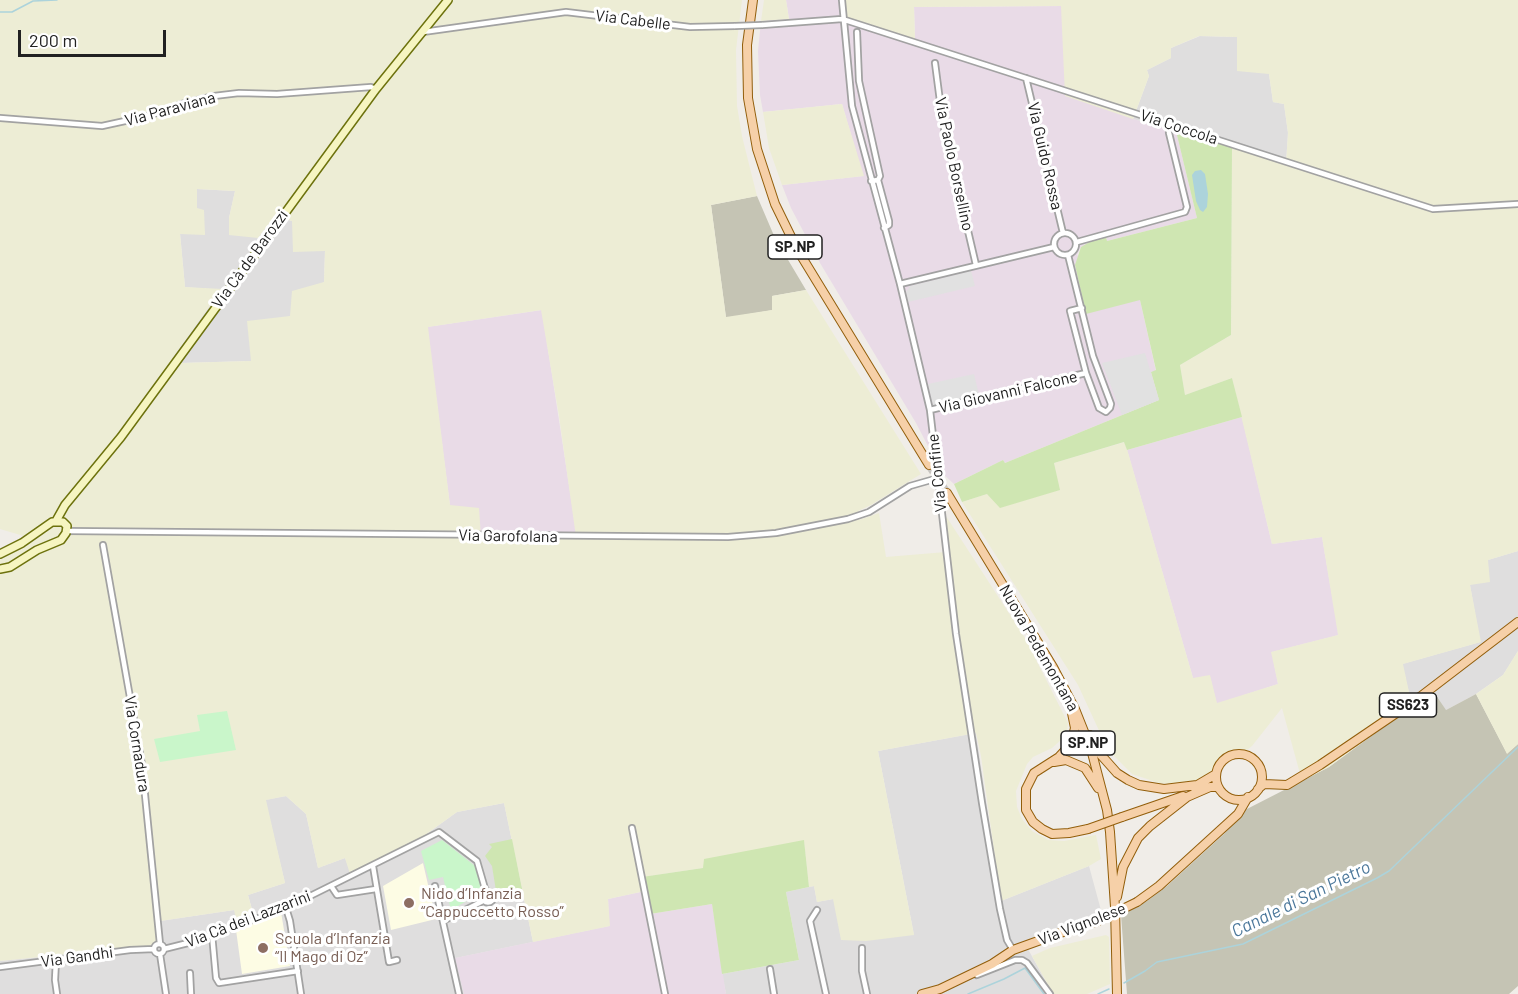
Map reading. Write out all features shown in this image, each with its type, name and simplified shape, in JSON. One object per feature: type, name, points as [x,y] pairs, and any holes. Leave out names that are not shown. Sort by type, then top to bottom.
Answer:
[{"type":"main road","name":"SP.NP","points":[[753,0],[747,45],[748,98],[757,149],[774,204],[796,249],[929,465]]},
{"type":"main road","name":"Nuova Pedemontana","points":[[947,493],[1060,679],[1083,728],[1107,810],[1115,907],[1117,994]]},
{"type":"main road","points":[[1019,610],[1029,634],[1053,674],[1074,718],[1075,735],[1065,753],[1034,773],[1029,780],[1025,798],[1026,810],[1033,822],[1042,830],[1052,834],[1069,833],[1088,829],[1169,801],[1198,788]]},
{"type":"main road","name":"SS623","points":[[1258,789],[1264,784],[1287,785],[1320,765],[1420,697],[1518,621]]},
{"type":"main road","points":[[1060,679],[1076,702],[1097,749],[1117,773],[1152,788],[1218,787]]},
{"type":"main road","points":[[1230,821],[1234,806],[1229,797],[1218,787],[1216,774],[1220,763],[1225,758],[1237,754],[1252,758],[1261,772],[1274,781],[1293,781]]},
{"type":"main road","points":[[1052,762],[1066,760],[1085,768],[1096,784],[1107,810]]},
{"type":"main road","points":[[1258,789],[1261,772]]},
{"type":"main road","points":[[1115,907],[1123,867],[1138,838],[1168,810],[1216,774]]},
{"type":"main road","name":"Via Vignolese","points":[[922,994],[940,989],[992,964],[1013,950],[1096,922],[1137,902],[1159,886],[1238,814],[1248,797],[1258,789]]},
{"type":"main road","points":[[1229,797],[1235,799],[1248,797]]},
{"type":"street","name":"Via Cà de Barozzi","points":[[56,521],[65,505],[121,436],[376,89],[448,0]]},
{"type":"street","name":"Via Confine","points":[[842,0],[849,82],[857,128],[900,284],[930,410],[957,634],[982,803],[1000,909],[1007,940],[1013,950]]},
{"type":"street","name":"Via Cabelle","points":[[423,32],[566,12],[679,26],[762,25],[836,18],[845,20]]},
{"type":"street","name":"Via Coccola","points":[[845,20],[1433,209],[1518,204]]},
{"type":"street","points":[[857,32],[859,81],[880,176],[878,180],[889,221],[889,225],[884,228]]},
{"type":"street","name":"Via Paolo Borsellino","points":[[935,63],[942,124],[976,265]]},
{"type":"street","name":"Via Guido Rossa","points":[[1026,78],[1063,233]]},
{"type":"street","points":[[849,82],[859,81]]},
{"type":"street","name":"Via Paraviana","points":[[0,118],[102,126],[148,116],[214,96],[371,87],[376,89]]},
{"type":"street","points":[[1077,242],[1185,212],[1187,207],[1169,133]]},
{"type":"street","points":[[871,181],[878,180]]},
{"type":"street","points":[[1063,233],[1072,235],[1077,242],[1075,250],[1068,255],[1059,254],[1054,247],[1055,239],[1063,233]]},
{"type":"street","points":[[900,284],[1054,247]]},
{"type":"street","points":[[1068,255],[1082,308],[1095,363],[1111,404],[1106,412],[1099,408],[1086,373],[1070,311],[1082,308]]},
{"type":"street","name":"Via Giovanni Falcone","points":[[930,410],[1086,373]]},
{"type":"street","name":"Via Garofolana","points":[[67,531],[728,537],[785,531],[848,519],[869,512],[910,486],[938,478]]},
{"type":"street","points":[[0,554],[22,543],[45,526],[56,521],[65,524],[67,531],[61,540],[37,550],[1,571]]},
{"type":"street","name":"Via Cornadura","points":[[103,544],[142,765],[160,944]]},
{"type":"street","points":[[632,828],[665,994]]},
{"type":"street","name":"Via Cà dei Lazzarini","points":[[164,949],[180,946],[286,908],[439,832],[477,861],[486,892]]},
{"type":"street","points":[[372,866],[389,962],[397,960]]},
{"type":"street","name":"Via Cà dei Lazzarini","points":[[331,886],[335,894],[340,895],[376,889]]},
{"type":"street","points":[[435,886],[459,994]]},
{"type":"street","points":[[483,900],[482,896],[486,892],[491,892],[494,897]]},
{"type":"street","points":[[443,921],[483,900],[490,902],[494,897],[518,896]]},
{"type":"street","points":[[286,908],[301,994]]},
{"type":"street","points":[[817,910],[810,921],[826,994]]},
{"type":"street","points":[[212,934],[216,978],[219,984],[298,972]]},
{"type":"street","points":[[160,954],[154,949],[160,944],[164,949],[160,954],[166,994]]},
{"type":"street","points":[[862,948],[862,971],[867,994]]},
{"type":"street","name":"Via Gandhi","points":[[0,967],[154,949]]},
{"type":"street","points":[[56,960],[57,994]]},
{"type":"street","points":[[954,982],[1015,960],[1022,960],[1027,963],[1050,994]]},
{"type":"street","points":[[770,969],[774,994]]},
{"type":"street","points":[[190,973],[191,994]]},
{"type":"shaded area","points":[[0,0],[742,0],[736,50],[737,106],[757,196],[711,205],[726,317],[772,310],[772,296],[806,290],[921,474],[858,511],[859,520],[879,513],[886,557],[946,552],[944,513],[1025,638],[1068,723],[1067,731],[1062,739],[1052,748],[1033,757],[1027,764],[1016,791],[1017,807],[1022,819],[1032,831],[1048,840],[1064,841],[1096,835],[1101,859],[1089,866],[1001,901],[976,733],[878,751],[914,935],[866,941],[841,940],[833,899],[817,902],[814,886],[809,887],[804,841],[703,868],[643,877],[645,891],[608,899],[610,926],[533,942],[504,803],[457,812],[425,835],[350,874],[345,858],[318,868],[306,814],[286,796],[266,800],[285,883],[248,895],[254,917],[237,923],[234,910],[160,921],[162,940],[149,946],[0,961],[0,552],[27,537],[0,529]],"holes":[[[197,189],[235,191],[229,218],[229,235],[258,238],[275,216],[292,221],[293,252],[325,251],[324,282],[292,291],[290,316],[247,321],[251,361],[181,363],[173,357],[222,289],[185,287],[180,234],[205,235],[204,210],[197,208]],[[541,310],[576,537],[481,537],[479,508],[450,505],[428,327]]]},
{"type":"shaded area","points":[[764,0],[786,0],[789,19],[761,21]]},
{"type":"shaded area","points":[[786,0],[843,0],[915,39],[914,7],[1061,6],[1133,119],[1176,131],[1197,218],[1107,241],[1106,238],[1081,247],[1077,255],[1140,300],[1156,371],[1151,372],[1159,400],[1005,463],[1003,460],[954,484],[942,473],[916,423],[820,263],[791,208],[782,185],[863,176],[842,104],[763,112],[758,51],[761,21],[789,19]]},
{"type":"shaded area","points":[[843,0],[1518,0],[1518,551],[1488,560],[1490,582],[1470,585],[1481,642],[1403,664],[1412,706],[1329,767],[1302,781],[1282,708],[1252,746],[1247,750],[1228,753],[1207,777],[1194,782],[1177,784],[1159,783],[1132,774],[1108,750],[1078,685],[962,502],[987,494],[1059,490],[1054,463],[1125,442],[1193,678],[1210,675],[1217,703],[1278,684],[1271,652],[1338,635],[1322,537],[1272,544],[1232,378],[1185,395],[1180,365],[1231,335],[1232,147],[1286,164],[1288,133],[1284,104],[1273,102],[1269,74],[1237,71],[1237,37],[1199,36],[1171,48],[1171,58],[1147,70],[1149,76],[1133,119],[1065,96],[1061,6],[914,7],[915,40],[845,21]]},
{"type":"shaded area","points":[[1200,36],[1237,37],[1269,74],[1273,102],[1284,104],[1288,133],[1286,164],[1133,119],[1149,76],[1147,70],[1171,58],[1171,48]]},
{"type":"shaded area","points":[[842,104],[864,176],[782,185],[769,148],[763,112]]},
{"type":"shaded area","points":[[197,189],[235,191],[229,218],[274,216],[292,221],[325,251],[324,282],[290,316],[251,361],[181,363],[173,357],[221,290],[185,287],[180,233],[205,234],[197,208]]},
{"type":"shaded area","points":[[757,196],[775,238],[806,290],[772,296],[773,310],[726,318],[711,205]]},
{"type":"shaded area","points":[[971,271],[975,286],[908,302],[906,292],[910,286]]},
{"type":"shaded area","points":[[542,310],[577,537],[480,537],[450,506],[427,327]]},
{"type":"shaded area","points":[[1145,353],[1159,400],[1122,415],[1102,363]]},
{"type":"shaded area","points":[[974,374],[979,395],[933,406],[928,384]]},
{"type":"shaded area","points":[[1242,417],[1272,544],[1322,537],[1339,635],[1272,652],[1278,684],[1217,704],[1193,678],[1127,450]]},
{"type":"shaded area","points":[[1518,551],[1518,651],[1503,675],[1476,694],[1446,710],[1412,706],[1402,664],[1480,642],[1470,585],[1488,560]]},
{"type":"shaded area","points":[[1518,651],[1518,744],[1507,754],[1476,694],[1503,675]]},
{"type":"shaded area","points":[[1433,691],[1446,710],[1476,694],[1507,753],[1518,744],[1518,986],[1509,994],[1127,994],[1121,915],[1147,901],[1167,886],[1224,834],[1245,810],[1329,767]]},
{"type":"shaded area","points":[[976,733],[1001,901],[1089,866],[1102,914],[1024,942],[1053,994],[726,994],[722,974],[799,960],[786,892],[814,886],[817,902],[833,899],[914,935],[878,751]]},
{"type":"shaded area","points":[[286,796],[306,814],[318,868],[345,858],[351,873],[425,835],[457,812],[504,803],[533,942],[456,958],[464,994],[0,994],[0,961],[149,946],[160,921],[234,910],[254,916],[248,895],[285,883],[265,800]]},
{"type":"shaded area","name":"Nido d’Infanzia “Cappuccetto Rosso”","points":[[423,863],[436,919],[391,930],[383,886]]},
{"type":"shaded area","points":[[645,891],[650,914],[712,904],[726,994],[464,994],[455,958],[609,926],[608,899]]},
{"type":"shaded area","name":"Scuola d’Infanzia “Il Mago di Oz”","points":[[281,912],[290,966],[242,974],[236,930]]},
{"type":"shaded area","points":[[1106,935],[1109,937],[1110,984],[1087,994],[1053,994],[1032,956],[1050,948]]},
{"type":"green space","points":[[1176,131],[1232,147],[1231,335],[1180,365],[1185,395],[1232,378],[1242,417],[1127,450],[1124,442],[1054,463],[1060,490],[1000,508],[987,494],[962,502],[954,484],[1003,460],[1005,463],[1159,400],[1151,372],[1156,370],[1140,300],[1086,314],[1075,265],[1081,247],[1093,240],[1106,237],[1107,241],[1197,218]]},
{"type":"green space","points":[[227,711],[236,750],[160,762],[154,739],[200,731],[197,715]]},
{"type":"green space","points":[[512,839],[522,889],[496,891],[492,866],[485,856],[492,847],[489,844]]},
{"type":"green space","points":[[442,840],[475,866],[482,892],[451,910],[443,877],[429,880],[421,851]]},
{"type":"green space","points":[[804,840],[809,887],[786,892],[799,960],[722,974],[712,904],[650,914],[642,877],[703,868],[704,859]]},
{"type":"water","points":[[1201,170],[1205,174],[1208,194],[1207,207],[1203,212],[1196,201],[1192,175],[1195,171]]},
{"type":"waterway","points":[[0,12],[12,12],[33,1],[57,0]]},
{"type":"waterway","name":"Canale di San Pietro","points":[[1124,983],[1157,962],[1243,944],[1389,871],[1518,747]]},
{"type":"waterway","name":"Canale di San Pietro","points":[[968,994],[1025,968],[1044,994]]},
{"type":"waterway","name":"Canale di San Pietro","points":[[1098,994],[1109,989]]},
{"type":"tunnel","points":[[929,465],[947,493]]},
{"type":"place","name":"Nido d’Infanzia “Cappuccetto Rosso”","points":[[409,903]]},
{"type":"place","name":"Scuola d’Infanzia “Il Mago di Oz”","points":[[263,948]]}]
